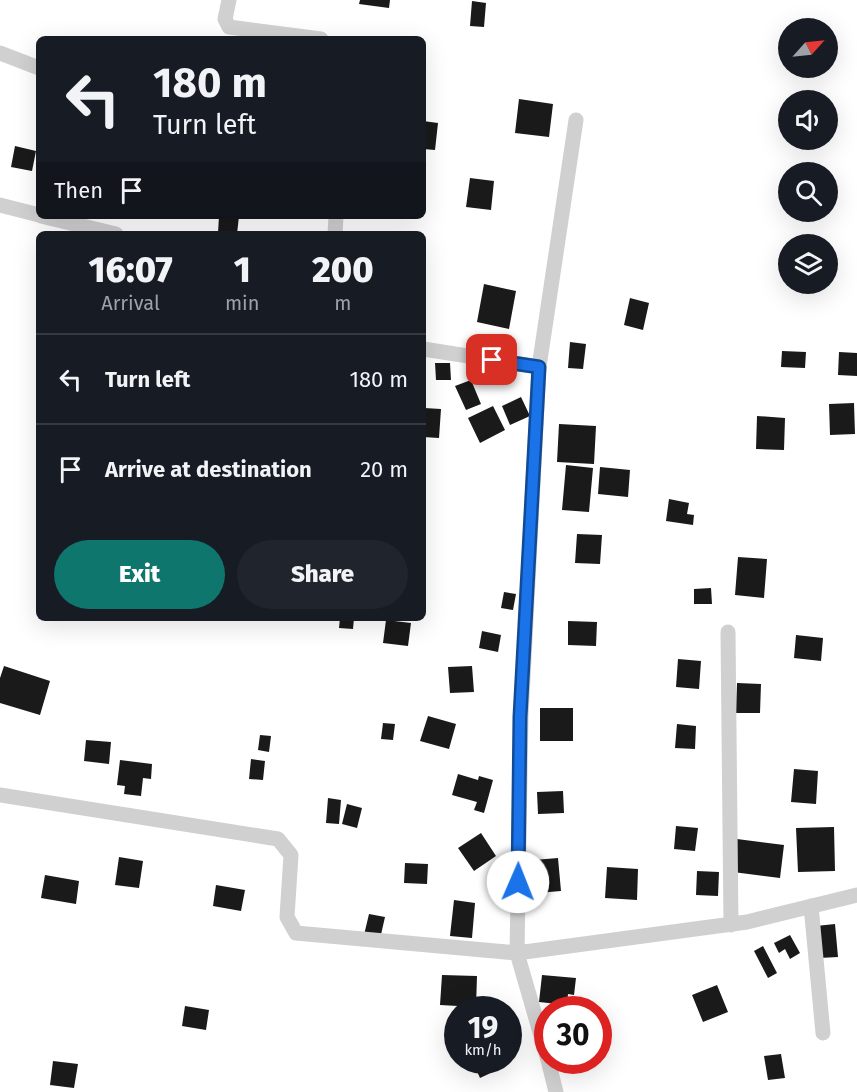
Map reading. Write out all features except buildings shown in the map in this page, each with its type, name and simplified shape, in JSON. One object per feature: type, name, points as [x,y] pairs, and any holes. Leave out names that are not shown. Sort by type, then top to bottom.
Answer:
[{"type":"street","points":[[229,0],[225,19],[229,27],[298,36]]},
{"type":"street","points":[[0,53],[36,67]]},
{"type":"street","points":[[534,1012],[517,953],[520,717],[539,367],[576,120]]},
{"type":"street","points":[[0,205],[36,215]]},
{"type":"street","points":[[53,219],[103,231]]},
{"type":"street","points":[[426,349],[539,367]]},
{"type":"street","points":[[728,632],[731,925]]},
{"type":"street","points":[[0,795],[278,839],[291,855],[287,917],[296,933],[517,953],[731,925],[857,895]]},
{"type":"street","points":[[811,906],[823,1033]]},
{"type":"street","points":[[552,1074],[556,1092]]},
{"type":"route","points":[[492,360],[539,367],[520,717],[518,882]]}]
